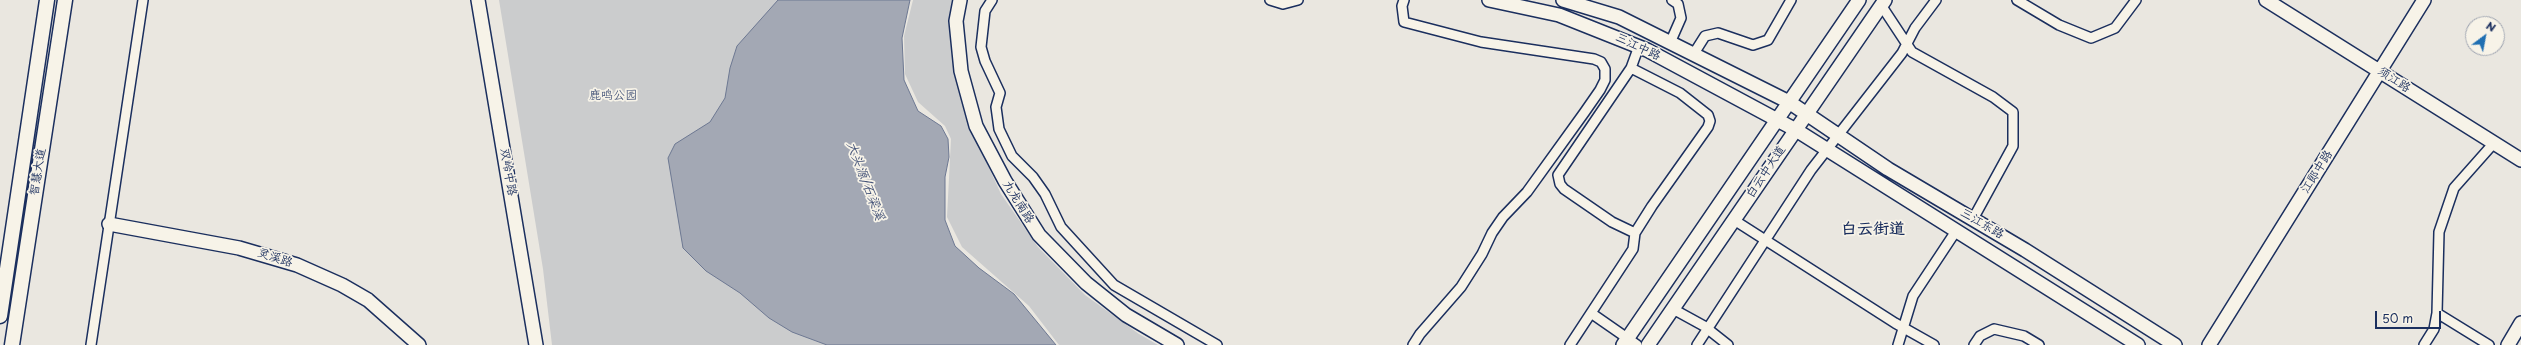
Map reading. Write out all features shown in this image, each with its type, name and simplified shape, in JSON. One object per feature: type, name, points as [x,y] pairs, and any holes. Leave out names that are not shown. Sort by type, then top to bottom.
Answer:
[{"type":"main road","name":"智慧大道","points":[[0,316],[47,0]]},
{"type":"main road","name":"智慧大道","points":[[12,345],[65,0]]},
{"type":"main road","name":"双岭中路","points":[[478,0],[536,345]]},
{"type":"main road","name":"九龙南路","points":[[960,0],[956,21],[961,71],[976,126],[1004,181],[1039,235],[1086,283],[1126,315],[1177,345]]},
{"type":"main road","name":"三江中路","points":[[1489,0],[1510,2],[1559,15],[1639,46],[1777,120]]},
{"type":"main road","name":"三江中路","points":[[1563,0],[1618,17],[1789,102]]},
{"type":"main road","name":"白云中大道","points":[[1629,343],[1789,102],[1859,0]]},
{"type":"main road","name":"须江路","points":[[2266,0],[2521,160]]},
{"type":"main road","name":"江郎中路","points":[[2209,345],[2424,0]]},
{"type":"main road","name":"白云中大道","points":[[1648,345],[1883,2]]},
{"type":"main road","name":"三江东路","points":[[1789,102],[1888,169],[1973,219],[2175,345]]},
{"type":"main road","name":"三江东路","points":[[1777,120],[1796,130],[2138,345]]},
{"type":"main road","name":"灵溪路","points":[[109,224],[239,248],[297,265],[336,282],[368,300],[419,345]]},
{"type":"main road","points":[[2508,345],[2521,323]]},
{"type":"street","points":[[91,345],[143,0]]},
{"type":"street","points":[[992,0],[985,11],[980,47],[984,61],[1000,93],[996,107],[999,129],[1012,156],[1037,183],[1061,227],[1114,285],[1217,345]]},
{"type":"street","points":[[1270,0],[1283,4],[1298,0]]},
{"type":"street","points":[[1404,0],[1402,6],[1404,22],[1481,42],[1594,59],[1601,62],[1605,69],[1605,80],[1584,113],[1527,192],[1496,227],[1482,254],[1461,287],[1420,334],[1413,345]]},
{"type":"street","points":[[1670,43],[1681,18],[1678,4],[1672,0]]},
{"type":"street","points":[[1693,55],[1705,36],[1718,33],[1753,45],[1768,40],[1792,0]]},
{"type":"street","points":[[1697,345],[1826,149],[1906,45],[1936,0]]},
{"type":"street","points":[[2017,0],[2059,25],[2091,38],[2115,28],[2136,0]]},
{"type":"street","points":[[1883,2],[1906,45],[1912,52],[1993,97],[2013,112],[2013,146],[1973,219]]},
{"type":"street","points":[[1635,233],[1612,222],[1564,189],[1558,175],[1630,68],[1639,46]]},
{"type":"street","points":[[1570,345],[1633,249],[1635,233],[1710,121],[1708,115],[1680,93],[1630,68]]},
{"type":"street","points":[[2424,345],[2434,329],[2437,313],[2439,232],[2454,188],[2494,144]]},
{"type":"street","points":[[1734,220],[1902,327],[1934,345]]},
{"type":"street","points":[[1898,345],[1902,327],[1913,296],[1956,231]]},
{"type":"street","points":[[1673,309],[1708,329],[1728,345]]},
{"type":"street","points":[[1591,313],[1629,343]]},
{"type":"street","points":[[2437,313],[2489,345]]},
{"type":"street","points":[[1974,345],[1980,336],[1994,329],[2024,336],[2039,345]]},
{"type":"green space","name":"鹿鸣公园","points":[[499,0],[788,0],[846,345],[552,345],[543,269]]},
{"type":"green space","points":[[913,0],[952,0],[949,19],[954,59],[979,146],[1001,194],[1038,247],[1085,295],[1139,334],[1158,345],[1059,345],[1029,306],[962,247],[947,217],[951,139],[945,126],[918,102],[905,74],[904,36]]},
{"type":"water","name":"大头源/石梁溪","points":[[778,0],[910,0],[902,38],[904,80],[918,111],[941,126],[948,139],[949,157],[945,177],[945,220],[955,246],[979,268],[1014,294],[1056,345],[827,345],[792,332],[769,318],[740,293],[706,271],[683,248],[668,158],[675,144],[710,122],[725,98],[730,68],[737,46]]},
{"type":"district","name":"白云街道","points":[[1873,230]]}]
